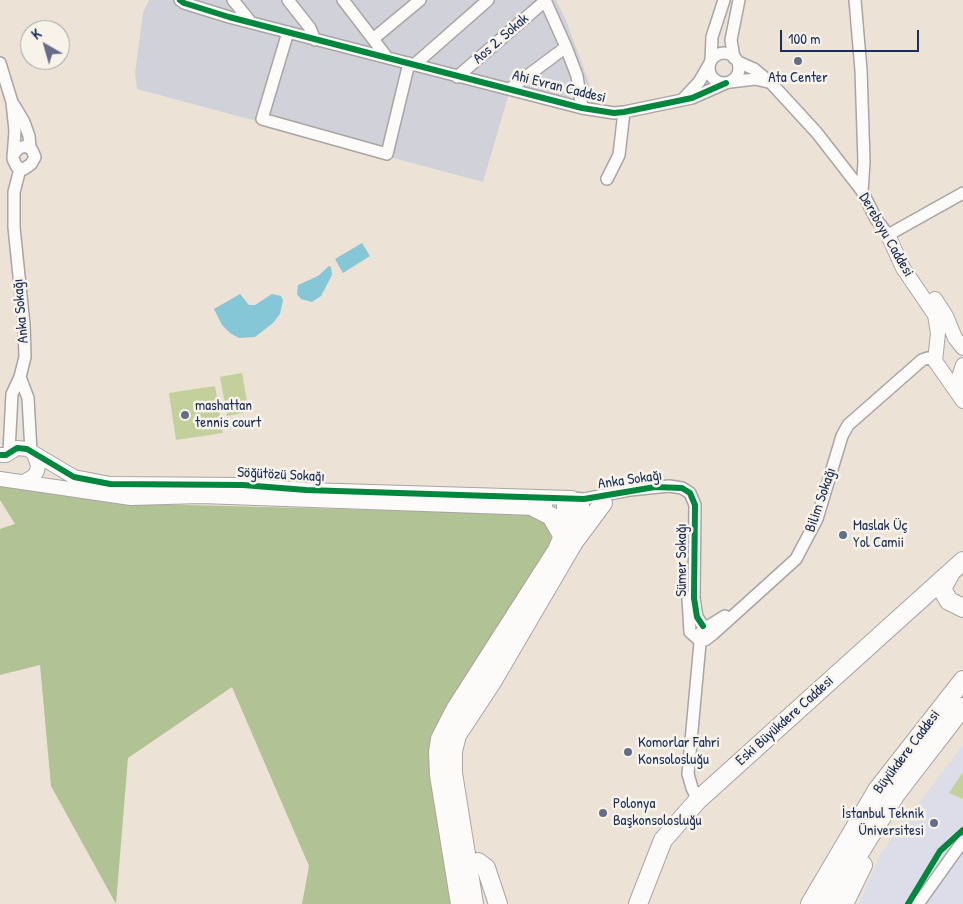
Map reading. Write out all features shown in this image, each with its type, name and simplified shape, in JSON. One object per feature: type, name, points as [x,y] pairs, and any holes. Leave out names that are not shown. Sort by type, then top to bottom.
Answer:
[{"type":"main road","points":[[474,904],[455,796],[452,760],[458,735],[475,709],[569,540],[573,503]]},
{"type":"main road","points":[[460,904],[438,776],[440,739],[451,716],[569,540],[603,503]]},
{"type":"main road","points":[[536,508],[551,516],[569,540]]},
{"type":"main road","points":[[957,566],[944,585],[943,591],[949,601],[963,608]]},
{"type":"main road","name":"Eski Büyükdere Caddesi","points":[[638,904],[663,840],[698,800],[957,566]]},
{"type":"main road","name":"Büyükdere Caddesi","points":[[810,904],[877,790],[963,680]]},
{"type":"main road","name":"Büyükdere Caddesi","points":[[828,904],[896,794],[963,707]]},
{"type":"main road","points":[[475,709],[464,742],[463,757],[485,904]]},
{"type":"main road","points":[[844,904],[882,829],[896,794]]},
{"type":"main road","points":[[478,862],[486,868],[498,904]]},
{"type":"street","name":"Ahi Evran Caddesi","points":[[180,0],[200,9],[250,20],[315,40],[386,56],[457,77],[511,88],[582,108],[614,113],[700,96],[728,83],[755,79],[772,84]]},
{"type":"street","points":[[233,0],[250,20]]},
{"type":"street","points":[[288,0],[310,28],[315,40]]},
{"type":"street","points":[[373,39],[420,0]]},
{"type":"street","points":[[288,32],[262,119],[387,154],[411,64],[488,0]]},
{"type":"street","points":[[545,0],[577,76],[582,108]]},
{"type":"street","name":"Aos 2. Sokak","points":[[457,77],[545,0]]},
{"type":"street","points":[[724,0],[712,37],[710,62],[712,78],[716,81],[728,83],[737,75],[736,60],[730,40],[739,0]]},
{"type":"street","points":[[855,0],[862,83],[864,162],[862,191]]},
{"type":"street","points":[[346,1],[386,56]]},
{"type":"street","points":[[511,88],[566,47]]},
{"type":"street","points":[[682,100],[699,82],[710,62],[722,53],[736,60]]},
{"type":"street","name":"Dereboyu Caddesi","points":[[736,60],[754,69],[772,84],[817,133],[862,191],[876,219],[888,235],[903,268],[935,314],[938,333],[936,346],[938,365]]},
{"type":"street","name":"Anka Sokağı","points":[[0,63],[12,102],[15,131],[14,207],[24,324],[24,357],[20,377],[12,394],[5,454]]},
{"type":"street","points":[[12,102],[24,122],[29,136],[30,147],[34,154],[33,162],[28,168],[16,161],[19,148],[30,147]]},
{"type":"street","points":[[607,178],[619,154],[624,112]]},
{"type":"street","points":[[960,345],[946,316],[896,242],[888,235],[963,193]]},
{"type":"street","points":[[936,346],[946,341],[960,345]]},
{"type":"street","name":"Bilim Sokağı","points":[[703,626],[710,626],[723,618],[791,555],[811,516],[842,425],[912,362],[936,346]]},
{"type":"street","name":"Bilim Sokağı","points":[[699,640],[705,640],[713,634],[796,559],[814,525],[842,436],[848,425],[922,360],[928,358],[938,365]]},
{"type":"street","points":[[938,365],[954,369],[963,364]]},
{"type":"street","points":[[963,364],[958,380],[963,390]]},
{"type":"street","points":[[938,365],[963,401]]},
{"type":"street","points":[[5,454],[3,470],[12,481],[34,476],[38,465],[32,453],[28,398],[20,377]]},
{"type":"street","name":"Söğütözü Sokağı","points":[[5,454],[22,448],[74,477],[110,484],[243,485],[306,490],[573,503]]},
{"type":"street","name":"Söğütözü Sokağı","points":[[12,481],[131,498],[254,497],[536,508],[573,503]]},
{"type":"street","name":"Anka Sokağı","points":[[573,503],[630,490],[669,486],[682,488],[687,496]]},
{"type":"street","name":"Anka Sokağı","points":[[573,503],[603,503],[666,494],[687,496]]},
{"type":"street","name":"Sümer Sokağı","points":[[687,496],[695,505],[694,598],[697,617],[703,626]]},
{"type":"street","name":"Sümer Sokağı","points":[[687,496],[689,628],[693,636],[699,640]]},
{"type":"street","points":[[698,800],[688,774],[699,640],[703,626]]},
{"type":"street","points":[[918,904],[963,841]]},
{"type":"shaded area","points":[[149,0],[556,0],[565,18],[591,88],[577,88],[566,99],[512,83],[483,182],[137,89],[135,73],[143,13]]},
{"type":"shaded area","name":"İstanbul Teknik Üniversitesi","points":[[963,745],[963,904],[859,904],[881,853]]},
{"type":"green space","points":[[242,373],[249,412],[227,416],[220,377]]},
{"type":"green space","points":[[215,386],[223,433],[176,440],[169,393]]},
{"type":"green space","points":[[0,484],[112,503],[531,514],[542,517],[551,532],[551,542],[449,706],[453,904],[302,904],[309,866],[232,687],[128,758],[116,904],[51,786],[40,665],[0,675],[0,529],[15,524],[0,500]]},
{"type":"green space","points":[[963,772],[963,799],[949,793]]},
{"type":"water","points":[[362,243],[370,256],[343,273],[335,259]]},
{"type":"water","points":[[329,266],[331,267],[332,275],[321,296],[312,302],[301,299],[297,294],[298,285],[318,276]]},
{"type":"water","points":[[240,294],[249,305],[255,305],[272,294],[281,296],[283,300],[280,314],[273,323],[255,337],[239,338],[230,333],[222,325],[214,309]]},
{"type":"cycle path","points":[[180,0],[184,3],[229,17],[582,108],[614,113],[692,98],[726,83]]},
{"type":"cycle path","points":[[0,455],[6,455],[17,448],[27,449],[74,477],[110,484],[243,485],[306,490],[584,499],[655,487],[682,488],[690,493],[695,505],[694,598],[697,617],[703,626]]},
{"type":"cycle path","points":[[908,904],[940,851],[963,830]]},
{"type":"place","name":"Ata Center","points":[[798,61]]},
{"type":"place","name":"mashattan tennis court","points":[[185,415]]},
{"type":"place","name":"Maslak Üç Yol Camii","points":[[843,535]]},
{"type":"place","name":"Komorlar Fahri Konsolosluğu","points":[[628,752]]},
{"type":"place","name":"Polonya Başkonsolosluğu","points":[[603,813]]},
{"type":"place","name":"İstanbul Teknik Üniversitesi","points":[[934,823]]}]
